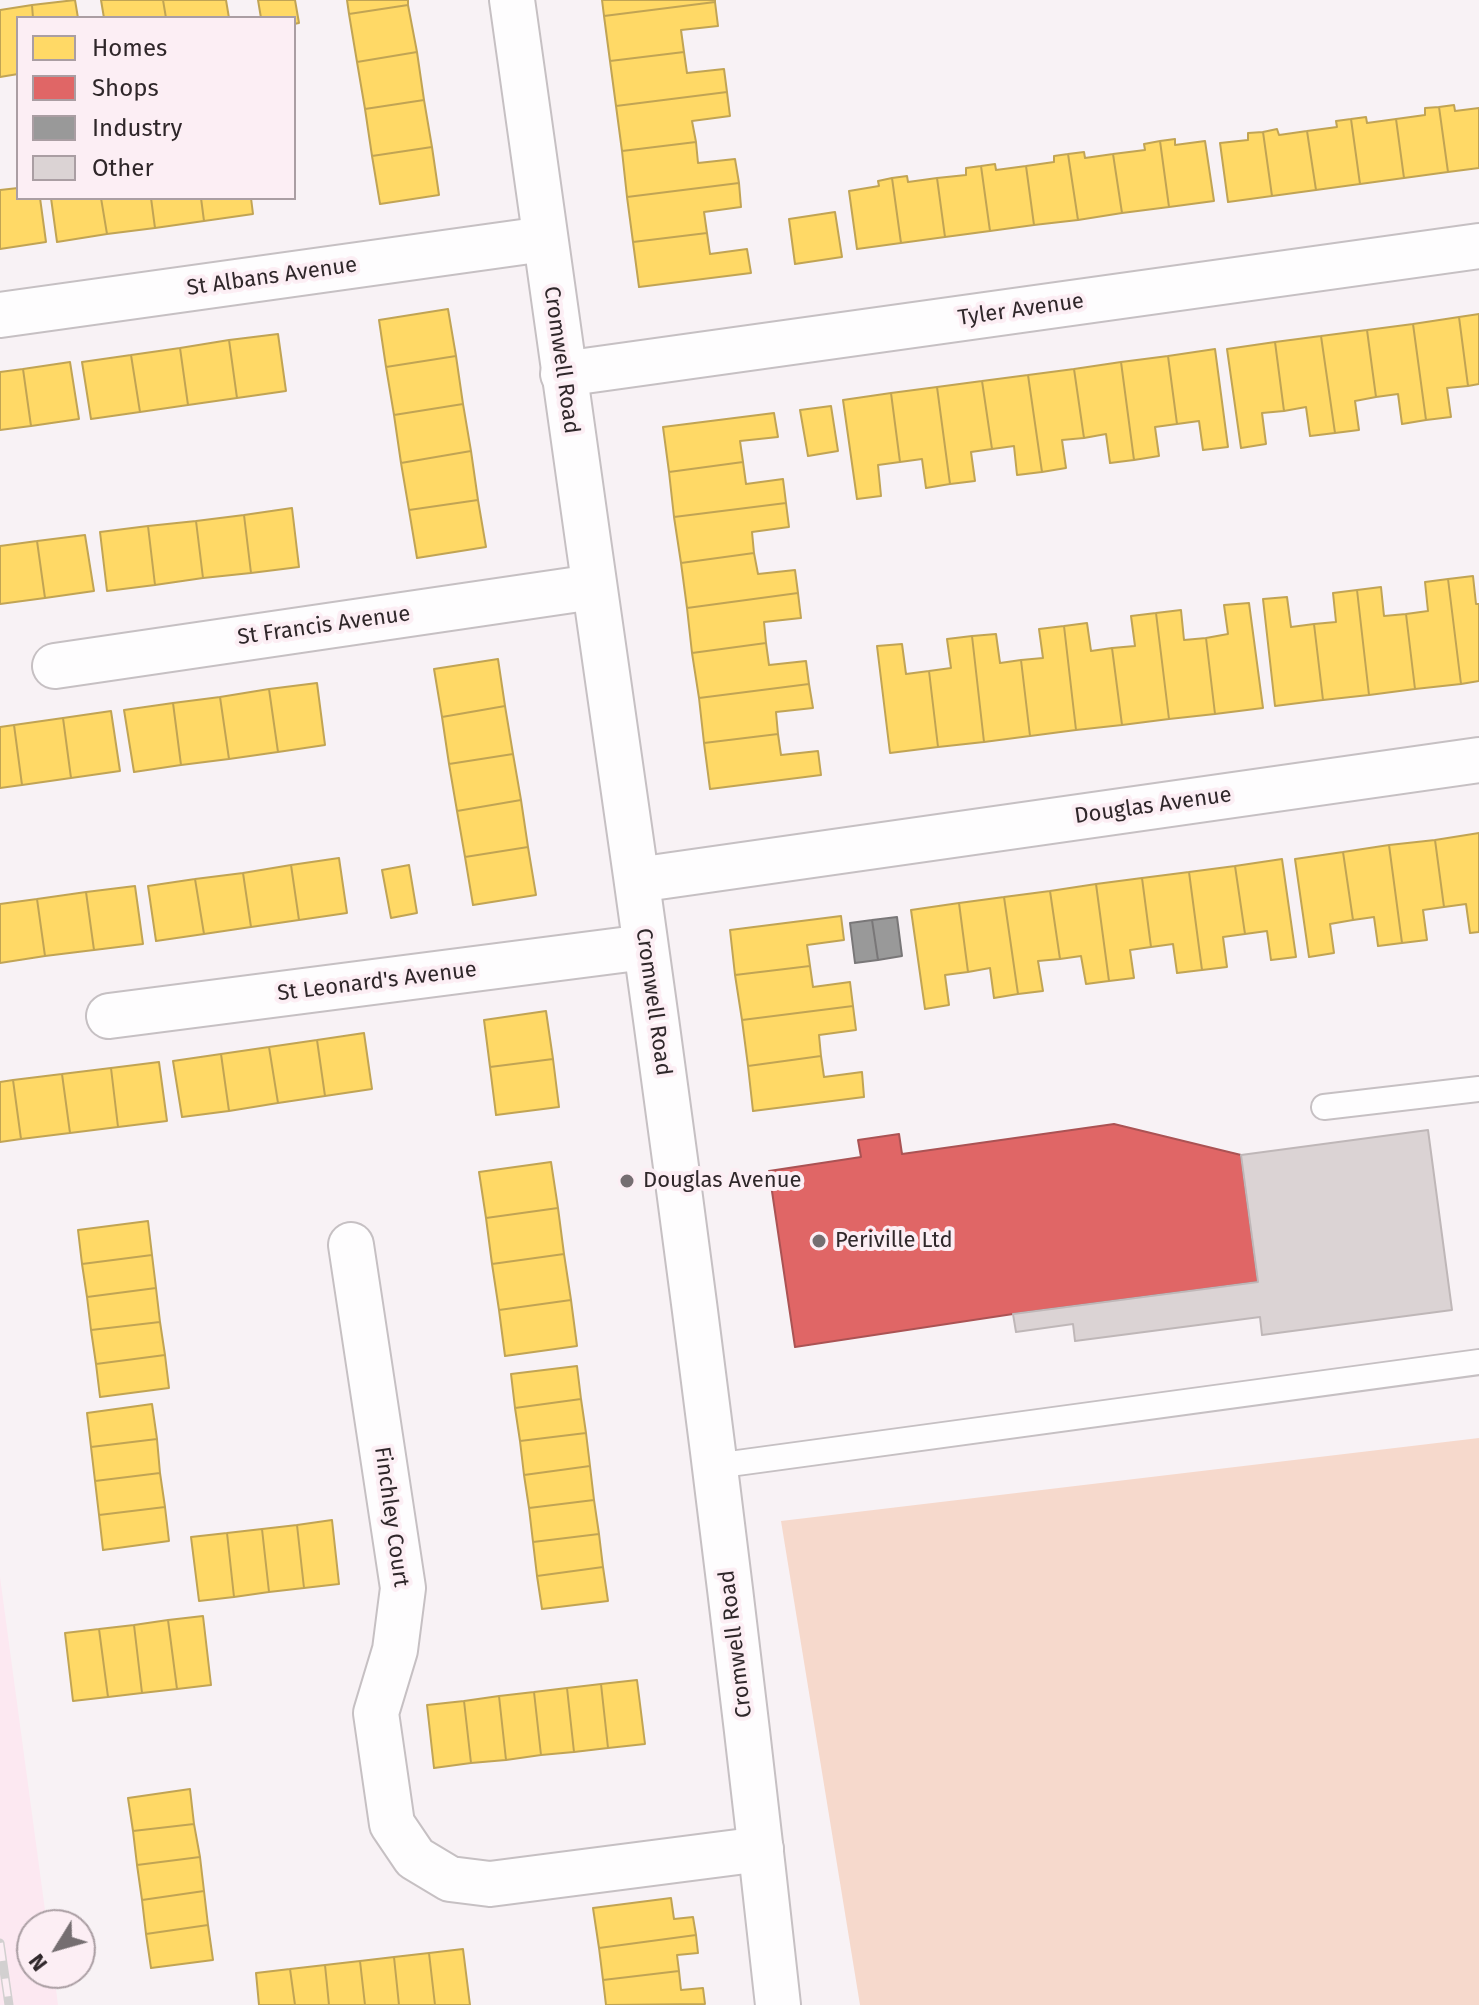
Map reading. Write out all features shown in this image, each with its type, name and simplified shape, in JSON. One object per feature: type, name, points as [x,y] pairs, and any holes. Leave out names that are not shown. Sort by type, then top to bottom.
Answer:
[{"type":"street","name":"Cromwell Road","points":[[512,0],[637,880],[715,1466],[778,2005]]},
{"type":"street","name":"St Albans Avenue","points":[[0,315],[544,239]]},
{"type":"street","name":"Tyler Avenue","points":[[563,374],[1479,246]]},
{"type":"street","name":"St Francis Avenue","points":[[55,666],[593,587]]},
{"type":"street","name":"Douglas Avenue","points":[[637,880],[1479,760]]},
{"type":"street","name":"St Leonard's Avenue","points":[[109,1016],[645,947]]},
{"type":"street","name":"Finchley Court","points":[[351,1245],[403,1588],[395,1650],[376,1713],[392,1824],[415,1858],[450,1879],[490,1884],[761,1849]]},
{"type":"lane","points":[[1324,1107],[1479,1089]]},
{"type":"lane","points":[[715,1466],[1479,1362]]},
{"type":"shaded area","points":[[1479,1438],[1479,2005],[860,2005],[781,1521]]},
{"type":"shaded area","points":[[0,1577],[45,1909],[16,1909],[16,1989],[56,1989],[58,2005],[0,2005]]},
{"type":"building: Homes","points":[[75,0],[78,16],[33,16],[32,5]]},
{"type":"building: Homes","points":[[101,0],[163,0],[166,16],[104,16]]},
{"type":"building: Homes","points":[[163,0],[226,0],[229,16],[166,16]]},
{"type":"building: Homes","points":[[258,0],[295,0],[299,23],[296,24],[296,16],[261,16]]},
{"type":"building: Homes","points":[[347,0],[408,0],[408,5],[349,14]]},
{"type":"building: Homes","points":[[602,0],[715,0],[715,2],[604,16]]},
{"type":"building: Homes","points":[[715,2],[718,26],[681,30],[684,52],[610,61],[604,16]]},
{"type":"building: Homes","points":[[32,5],[33,16],[16,16],[16,74],[0,77],[0,10]]},
{"type":"building: Homes","points":[[408,5],[417,52],[357,62],[349,14]]},
{"type":"building: Homes","points":[[417,52],[424,100],[365,109],[357,62]]},
{"type":"building: Homes","points":[[684,52],[687,73],[724,69],[727,92],[616,106],[610,61]]},
{"type":"building: Homes","points":[[727,92],[730,116],[692,121],[696,142],[622,151],[616,106]]},
{"type":"building: Homes","points":[[424,100],[432,147],[372,156],[365,109]]},
{"type":"building: Homes","points":[[1454,105],[1455,111],[1479,108],[1479,168],[1448,172],[1439,107]]},
{"type":"building: Homes","points":[[1439,107],[1448,172],[1404,178],[1396,119],[1425,115],[1425,108]]},
{"type":"building: Homes","points":[[1366,117],[1367,123],[1396,119],[1404,178],[1360,184],[1351,119]]},
{"type":"building: Homes","points":[[1351,119],[1360,184],[1316,190],[1307,131],[1337,127],[1336,121]]},
{"type":"building: Homes","points":[[1277,129],[1279,135],[1307,131],[1316,190],[1272,196],[1263,132]]},
{"type":"building: Homes","points":[[1263,132],[1272,196],[1228,202],[1220,143],[1248,140],[1248,133]]},
{"type":"building: Homes","points":[[1175,139],[1175,145],[1205,141],[1214,201],[1169,207],[1160,141]]},
{"type":"building: Homes","points":[[1160,141],[1169,207],[1122,213],[1113,154],[1145,150],[1144,144]]},
{"type":"building: Homes","points":[[696,142],[698,163],[735,159],[739,183],[627,197],[622,151]]},
{"type":"building: Homes","points":[[432,147],[439,195],[380,204],[372,156]]},
{"type":"building: Homes","points":[[1084,152],[1085,158],[1113,154],[1122,213],[1078,220],[1068,154]]},
{"type":"building: Homes","points":[[1068,154],[1078,220],[1034,225],[1026,166],[1054,162],[1054,156]]},
{"type":"building: Homes","points":[[995,164],[996,170],[1026,166],[1034,225],[990,231],[981,166]]},
{"type":"building: Homes","points":[[981,166],[990,231],[945,237],[937,178],[966,175],[966,168]]},
{"type":"building: Homes","points":[[907,176],[908,182],[937,178],[945,237],[901,243],[892,178]]},
{"type":"building: Homes","points":[[892,178],[901,243],[857,249],[849,191],[879,186],[878,181]]},
{"type":"building: Homes","points":[[739,183],[741,207],[704,212],[707,233],[633,242],[627,197]]},
{"type":"building: Homes","points":[[16,188],[16,200],[40,200],[46,242],[0,249],[0,190]]},
{"type":"building: Homes","points":[[51,200],[101,200],[107,234],[57,242]]},
{"type":"building: Homes","points":[[101,200],[151,200],[155,228],[107,234]]},
{"type":"building: Homes","points":[[151,200],[201,200],[204,221],[155,228]]},
{"type":"building: Homes","points":[[201,200],[251,200],[253,214],[204,221]]},
{"type":"building: Homes","points":[[835,212],[842,257],[795,264],[789,219]]},
{"type":"building: Homes","points":[[707,233],[710,254],[747,249],[751,273],[639,287],[633,242]]},
{"type":"building: Homes","points":[[448,309],[456,356],[386,367],[379,320]]},
{"type":"building: Homes","points":[[1479,314],[1479,384],[1468,386],[1459,317]]},
{"type":"building: Homes","points":[[1459,317],[1468,386],[1447,388],[1451,417],[1426,420],[1413,324]]},
{"type":"building: Homes","points":[[1413,324],[1426,420],[1402,424],[1398,394],[1376,397],[1367,330]]},
{"type":"building: Homes","points":[[1367,330],[1376,397],[1355,401],[1359,430],[1335,433],[1321,336]]},
{"type":"building: Homes","points":[[278,334],[286,391],[237,398],[229,340]]},
{"type":"building: Homes","points":[[1321,336],[1335,433],[1310,436],[1306,407],[1284,411],[1275,342]]},
{"type":"building: Homes","points":[[229,340],[237,398],[188,405],[180,348]]},
{"type":"building: Homes","points":[[1275,342],[1284,411],[1262,413],[1266,444],[1241,448],[1227,349]]},
{"type":"building: Homes","points":[[180,348],[188,405],[140,412],[131,355]]},
{"type":"building: Homes","points":[[1215,349],[1228,447],[1203,450],[1199,421],[1177,424],[1168,356]]},
{"type":"building: Homes","points":[[131,355],[140,412],[91,419],[82,362]]},
{"type":"building: Homes","points":[[456,356],[463,404],[394,415],[386,367]]},
{"type":"building: Homes","points":[[1168,356],[1177,424],[1155,427],[1159,456],[1134,460],[1121,362]]},
{"type":"building: Homes","points":[[70,362],[79,419],[31,426],[23,369]]},
{"type":"building: Homes","points":[[1121,362],[1134,460],[1110,463],[1106,434],[1084,438],[1074,369]]},
{"type":"building: Homes","points":[[23,369],[31,426],[0,430],[0,372]]},
{"type":"building: Homes","points":[[1074,369],[1084,438],[1062,440],[1066,468],[1042,472],[1028,375]]},
{"type":"building: Homes","points":[[1028,375],[1042,472],[1017,475],[1014,446],[992,449],[982,381]]},
{"type":"building: Homes","points":[[982,381],[992,449],[971,452],[975,481],[950,484],[937,387]]},
{"type":"building: Homes","points":[[937,387],[950,484],[926,488],[922,459],[900,462],[891,393]]},
{"type":"building: Homes","points":[[891,393],[900,462],[878,465],[881,496],[857,499],[843,400]]},
{"type":"building: Homes","points":[[463,404],[471,451],[401,463],[394,415]]},
{"type":"building: Homes","points":[[831,406],[838,451],[808,456],[800,410]]},
{"type":"building: Homes","points":[[774,413],[778,437],[740,441],[743,462],[669,472],[663,427]]},
{"type":"building: Homes","points":[[471,451],[478,500],[409,510],[401,463]]},
{"type":"building: Homes","points":[[743,462],[746,484],[783,479],[786,503],[674,517],[669,472]]},
{"type":"building: Homes","points":[[478,500],[486,547],[417,558],[409,510]]},
{"type":"building: Homes","points":[[786,503],[789,527],[752,532],[754,553],[681,563],[674,517]]},
{"type":"building: Homes","points":[[292,508],[299,567],[251,573],[244,515]]},
{"type":"building: Homes","points":[[244,515],[251,573],[203,578],[196,521]]},
{"type":"building: Homes","points":[[196,521],[203,578],[155,585],[148,526]]},
{"type":"building: Homes","points":[[148,526],[155,585],[107,591],[100,532]]},
{"type":"building: Homes","points":[[85,535],[94,591],[45,598],[37,541]]},
{"type":"building: Homes","points":[[37,541],[45,598],[0,604],[0,546]]},
{"type":"building: Homes","points":[[754,553],[758,574],[795,570],[798,593],[687,608],[681,563]]},
{"type":"building: Homes","points":[[1473,576],[1476,604],[1479,604],[1479,681],[1461,684],[1448,579]]},
{"type":"building: Homes","points":[[1448,579],[1461,684],[1415,689],[1406,614],[1428,611],[1425,582]]},
{"type":"building: Homes","points":[[1381,587],[1384,616],[1406,614],[1415,689],[1369,695],[1357,590]]},
{"type":"building: Homes","points":[[1357,590],[1369,695],[1323,700],[1314,624],[1336,622],[1333,593]]},
{"type":"building: Homes","points":[[798,593],[801,618],[764,622],[766,643],[692,653],[687,608]]},
{"type":"building: Homes","points":[[1287,597],[1291,627],[1314,624],[1323,700],[1275,706],[1263,599]]},
{"type":"building: Homes","points":[[1249,603],[1263,708],[1215,714],[1206,638],[1228,634],[1224,605]]},
{"type":"building: Homes","points":[[1181,610],[1184,640],[1206,638],[1215,714],[1169,719],[1156,613]]},
{"type":"building: Homes","points":[[1156,613],[1169,719],[1122,725],[1112,648],[1135,646],[1131,616]]},
{"type":"building: Homes","points":[[1087,623],[1091,651],[1112,648],[1122,725],[1076,730],[1064,626]]},
{"type":"building: Homes","points":[[1064,626],[1076,730],[1030,736],[1021,660],[1043,658],[1039,629]]},
{"type":"building: Homes","points":[[996,634],[1000,663],[1021,660],[1030,736],[984,742],[972,636]]},
{"type":"building: Homes","points":[[972,636],[984,742],[938,747],[929,671],[951,668],[947,639]]},
{"type":"building: Homes","points":[[766,643],[769,665],[806,661],[809,684],[699,698],[692,653]]},
{"type":"building: Homes","points":[[902,644],[906,674],[929,671],[938,747],[890,753],[877,646]]},
{"type":"building: Homes","points":[[498,659],[505,706],[442,717],[434,669]]},
{"type":"building: Homes","points":[[317,683],[325,745],[278,752],[269,689]]},
{"type":"building: Homes","points":[[809,684],[813,708],[776,712],[778,734],[704,743],[699,698]]},
{"type":"building: Homes","points":[[269,689],[278,752],[229,759],[220,697]]},
{"type":"building: Homes","points":[[220,697],[229,759],[181,765],[173,703]]},
{"type":"building: Homes","points":[[173,703],[181,765],[134,772],[124,710]]},
{"type":"building: Homes","points":[[505,706],[513,754],[449,764],[442,717]]},
{"type":"building: Homes","points":[[111,711],[120,771],[71,778],[63,718]]},
{"type":"building: Homes","points":[[63,718],[71,778],[22,785],[14,725]]},
{"type":"building: Homes","points":[[14,725],[22,785],[0,788],[0,727]]},
{"type":"building: Homes","points":[[778,734],[781,755],[818,751],[821,775],[710,789],[704,743]]},
{"type":"building: Homes","points":[[513,754],[521,800],[457,811],[449,764]]},
{"type":"building: Homes","points":[[521,800],[528,847],[465,857],[457,811]]},
{"type":"building: Homes","points":[[1479,833],[1479,932],[1470,933],[1466,904],[1444,907],[1435,840]]},
{"type":"building: Homes","points":[[1435,840],[1444,907],[1423,910],[1427,940],[1402,943],[1389,845]]},
{"type":"building: Homes","points":[[1389,845],[1402,943],[1378,946],[1374,917],[1353,920],[1343,852]]},
{"type":"building: Homes","points":[[528,847],[536,895],[473,905],[465,857]]},
{"type":"building: Homes","points":[[1343,852],[1353,920],[1330,924],[1334,953],[1309,957],[1295,859]]},
{"type":"building: Homes","points":[[339,858],[347,913],[299,920],[291,865]]},
{"type":"building: Homes","points":[[1282,859],[1296,957],[1271,960],[1267,931],[1245,934],[1235,866]]},
{"type":"building: Homes","points":[[291,865],[299,920],[251,927],[243,873]]},
{"type":"building: Homes","points":[[409,865],[417,913],[391,918],[382,870]]},
{"type":"building: Homes","points":[[1235,866],[1245,934],[1223,937],[1227,967],[1202,970],[1189,872]]},
{"type":"building: Homes","points":[[1189,872],[1202,970],[1177,973],[1173,944],[1151,947],[1142,878]]},
{"type":"building: Homes","points":[[243,873],[251,927],[204,934],[195,879]]},
{"type":"building: Homes","points":[[1142,878],[1151,947],[1130,950],[1134,978],[1109,981],[1096,884]]},
{"type":"building: Homes","points":[[195,879],[204,934],[156,941],[148,886]]},
{"type":"building: Homes","points":[[1096,884],[1109,981],[1086,984],[1081,956],[1060,959],[1050,891]]},
{"type":"building: Homes","points":[[135,886],[143,944],[94,950],[86,892]]},
{"type":"building: Homes","points":[[1050,891],[1060,959],[1038,961],[1043,991],[1018,994],[1004,897]]},
{"type":"building: Homes","points":[[86,892],[94,950],[45,956],[37,899]]},
{"type":"building: Homes","points":[[1004,897],[1018,994],[994,998],[990,968],[968,972],[959,903]]},
{"type":"building: Homes","points":[[37,899],[45,956],[0,963],[0,904]]},
{"type":"building: Homes","points":[[959,903],[968,972],[945,975],[949,1005],[925,1009],[911,910]]},
{"type":"building: Homes","points":[[841,916],[844,940],[807,945],[810,966],[735,975],[730,930]]},
{"type":"building: Homes","points":[[810,966],[813,987],[850,982],[853,1006],[742,1020],[735,975]]},
{"type":"building: Homes","points":[[853,1006],[856,1030],[819,1035],[821,1056],[748,1066],[742,1020]]},
{"type":"building: Homes","points":[[546,1011],[553,1059],[490,1067],[484,1020]]},
{"type":"building: Homes","points":[[364,1033],[372,1089],[325,1096],[317,1040]]},
{"type":"building: Homes","points":[[317,1040],[325,1096],[278,1103],[269,1047]]},
{"type":"building: Homes","points":[[269,1047],[278,1103],[229,1111],[221,1054]]},
{"type":"building: Homes","points":[[221,1054],[229,1111],[182,1117],[173,1061]]},
{"type":"building: Homes","points":[[821,1056],[824,1077],[862,1072],[864,1097],[753,1111],[748,1066]]},
{"type":"building: Homes","points":[[553,1059],[559,1107],[496,1115],[490,1067]]},
{"type":"building: Homes","points":[[159,1062],[167,1121],[118,1127],[111,1068]]},
{"type":"building: Homes","points":[[111,1068],[118,1127],[70,1133],[62,1074]]},
{"type":"building: Homes","points":[[62,1074],[70,1133],[21,1139],[13,1080]]},
{"type":"building: Homes","points":[[13,1080],[21,1139],[0,1142],[0,1082]]},
{"type":"building: Homes","points":[[551,1162],[558,1208],[486,1218],[479,1172]]},
{"type":"building: Homes","points":[[558,1208],[564,1254],[492,1264],[486,1218]]},
{"type":"building: Homes","points":[[148,1221],[152,1255],[82,1264],[78,1230]]},
{"type":"building: Homes","points":[[564,1254],[571,1300],[499,1310],[492,1264]]},
{"type":"building: Homes","points":[[152,1255],[156,1288],[87,1297],[82,1264]]},
{"type":"building: Homes","points":[[156,1288],[160,1322],[91,1330],[87,1297]]},
{"type":"building: Homes","points":[[571,1300],[577,1346],[505,1356],[499,1310]]},
{"type":"building: Homes","points":[[160,1322],[165,1355],[96,1364],[91,1330]]},
{"type":"building: Homes","points":[[165,1355],[169,1388],[100,1397],[96,1364]]},
{"type":"building: Homes","points":[[577,1366],[581,1399],[515,1408],[511,1374]]},
{"type":"building: Homes","points":[[581,1399],[586,1433],[520,1441],[515,1408]]},
{"type":"building: Homes","points":[[152,1404],[157,1439],[91,1447],[87,1413]]},
{"type":"building: Homes","points":[[586,1433],[590,1466],[524,1475],[520,1441]]},
{"type":"building: Homes","points":[[157,1439],[160,1473],[95,1481],[91,1447]]},
{"type":"building: Homes","points":[[590,1466],[594,1500],[529,1508],[524,1475]]},
{"type":"building: Homes","points":[[160,1473],[165,1507],[99,1515],[95,1481]]},
{"type":"building: Homes","points":[[594,1500],[599,1534],[533,1542],[529,1508]]},
{"type":"building: Homes","points":[[165,1507],[169,1541],[103,1550],[99,1515]]},
{"type":"building: Homes","points":[[332,1520],[339,1584],[304,1588],[297,1525]]},
{"type":"building: Homes","points":[[297,1525],[304,1588],[269,1592],[262,1529]]},
{"type":"building: Homes","points":[[262,1529],[269,1592],[234,1597],[227,1533]]},
{"type":"building: Homes","points":[[227,1533],[234,1597],[199,1601],[191,1537]]},
{"type":"building: Homes","points":[[599,1534],[603,1567],[537,1576],[533,1542]]},
{"type":"building: Homes","points":[[603,1567],[608,1601],[542,1609],[537,1576]]},
{"type":"building: Homes","points":[[203,1616],[211,1685],[177,1689],[168,1620]]},
{"type":"building: Homes","points":[[168,1620],[177,1689],[142,1693],[134,1625]]},
{"type":"building: Homes","points":[[134,1625],[142,1693],[108,1697],[99,1629]]},
{"type":"building: Homes","points":[[99,1629],[108,1697],[73,1701],[65,1633]]},
{"type":"building: Homes","points":[[637,1680],[645,1744],[608,1748],[601,1684]]},
{"type":"building: Homes","points":[[601,1684],[608,1748],[574,1752],[567,1688]]},
{"type":"building: Homes","points":[[567,1688],[574,1752],[541,1755],[534,1692]]},
{"type":"building: Homes","points":[[534,1692],[541,1755],[506,1760],[499,1696]]},
{"type":"building: Homes","points":[[499,1696],[506,1760],[471,1763],[464,1701]]},
{"type":"building: Homes","points":[[464,1701],[471,1763],[434,1768],[427,1705]]},
{"type":"building: Homes","points":[[190,1789],[194,1824],[133,1831],[128,1798]]},
{"type":"building: Homes","points":[[194,1824],[200,1857],[137,1865],[133,1831]]},
{"type":"building: Homes","points":[[200,1857],[204,1891],[142,1900],[137,1865]]},
{"type":"building: Homes","points":[[204,1891],[208,1925],[146,1934],[142,1900]]},
{"type":"building: Homes","points":[[671,1898],[674,1919],[693,1917],[696,1935],[599,1948],[593,1908]]},
{"type":"building: Homes","points":[[208,1925],[213,1960],[151,1968],[146,1934]]},
{"type":"building: Homes","points":[[696,1935],[698,1953],[677,1955],[679,1971],[603,1980],[599,1948]]},
{"type":"building: Homes","points":[[463,1949],[470,2005],[435,2005],[429,1953]]},
{"type":"building: Homes","points":[[429,1953],[435,2005],[399,2005],[394,1957]]},
{"type":"building: Homes","points":[[394,1957],[399,2005],[365,2005],[360,1961]]},
{"type":"building: Homes","points":[[360,1961],[365,2005],[329,2005],[325,1965]]},
{"type":"building: Homes","points":[[325,1965],[329,2005],[295,2005],[290,1969]]},
{"type":"building: Homes","points":[[290,1969],[295,2005],[259,2005],[256,1973]]},
{"type":"building: Homes","points":[[679,1971],[681,1990],[703,1988],[705,2004],[606,2005],[603,1980]]},
{"type":"building: Shops","points":[[1114,1124],[1241,1155],[1258,1282],[795,1347],[769,1171],[861,1157],[858,1140],[899,1134],[902,1154]]},
{"type":"building: Industry","points":[[897,917],[902,956],[878,960],[872,920]]},
{"type":"building: Industry","points":[[872,920],[878,960],[855,963],[850,923]]},
{"type":"building: Other","points":[[1428,1130],[1452,1310],[1262,1335],[1260,1317],[1075,1341],[1073,1324],[1016,1332],[1013,1314],[1258,1282],[1241,1155]]},
{"type":"railway","points":[[0,1943],[9,2005]]},
{"type":"place","name":"Douglas Avenue","points":[[627,1181]]},
{"type":"place","name":"Periville Ltd","points":[[819,1241]]}]
